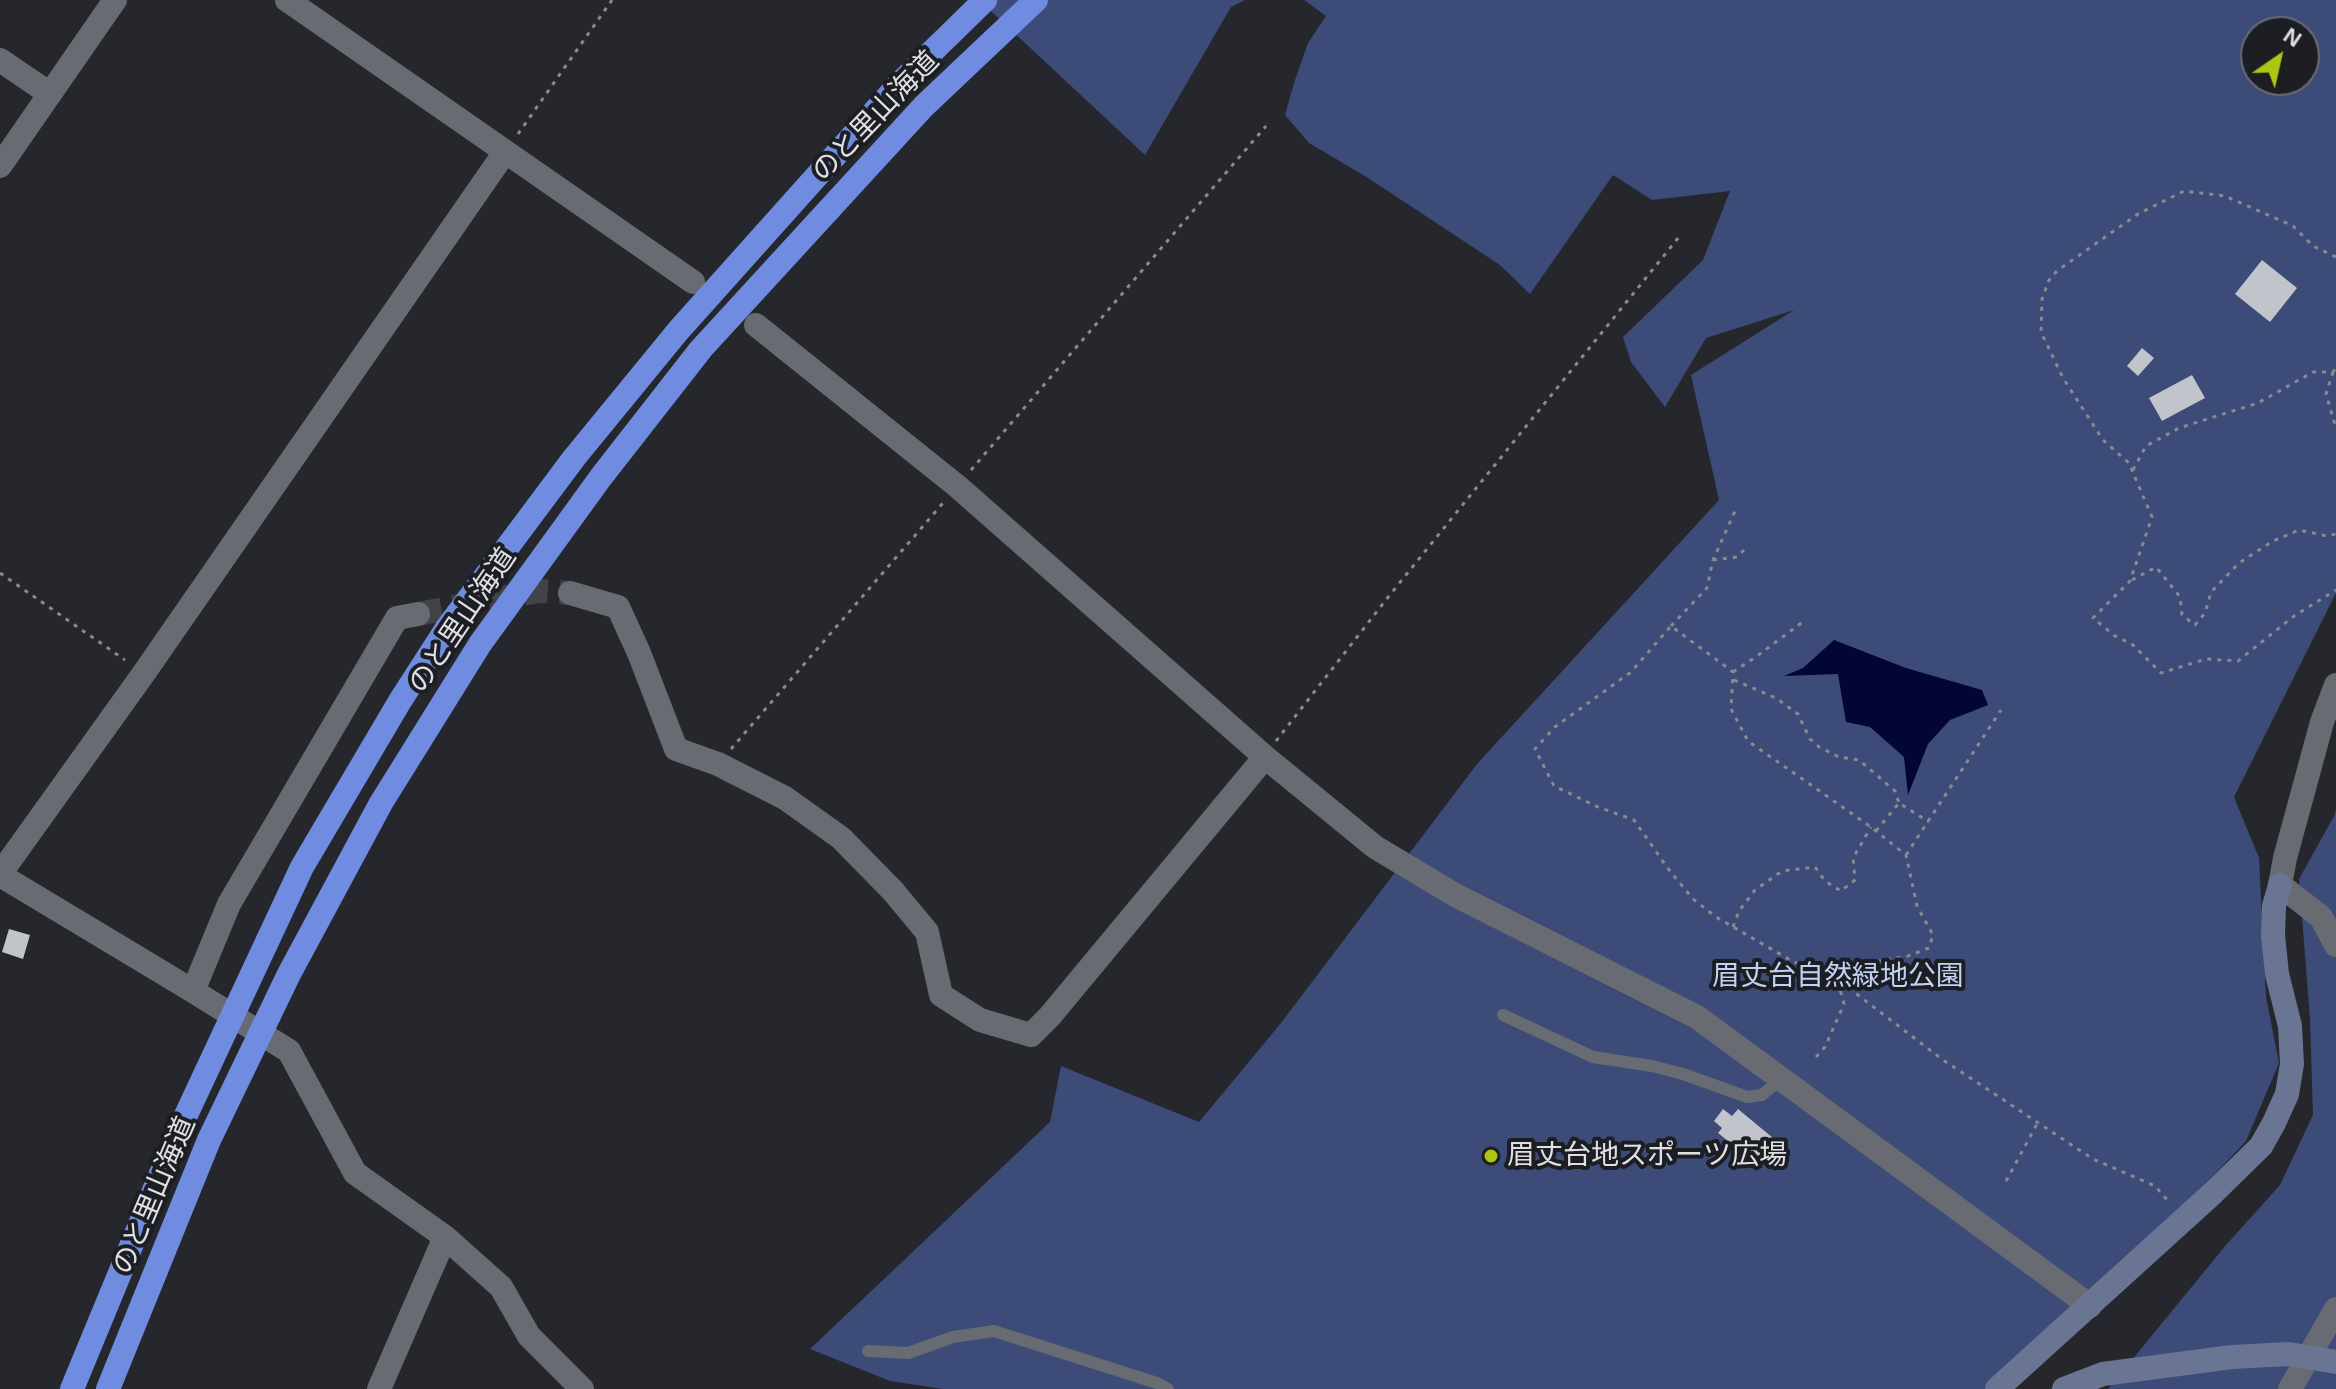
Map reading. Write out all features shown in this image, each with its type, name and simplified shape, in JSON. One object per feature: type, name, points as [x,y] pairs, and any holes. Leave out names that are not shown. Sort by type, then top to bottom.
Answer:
[{"type":"highway","name":"のと里山海道","points":[[72,1389],[179,1130],[302,867],[447,628],[574,458],[678,331],[901,82],[985,0]]},
{"type":"highway","name":"のと里山海道","points":[[108,1389],[209,1140],[289,974],[381,803],[480,644],[601,477],[701,349],[924,106],[1036,0]]},
{"type":"street","points":[[0,166],[115,0]]},
{"type":"street","points":[[287,0],[693,282]]},
{"type":"street","points":[[0,60],[50,94]]},
{"type":"street","points":[[505,152],[144,673],[0,874],[289,1051],[355,1173],[445,1237],[501,1287],[529,1336],[582,1389]]},
{"type":"street","points":[[756,325],[957,486],[1265,757],[1375,847],[1455,895],[1697,1017],[2090,1306]]},
{"type":"street","points":[[570,593],[618,607],[676,749],[718,764],[785,798],[841,838],[893,891],[927,932],[941,995],[980,1020],[1031,1035],[1265,757]]},
{"type":"street","points":[[193,991],[229,904],[397,618],[418,614]]},
{"type":"street","points":[[1997,1389],[2261,1146],[2274,1123],[2287,1094],[2292,1064],[2290,1026],[2277,974],[2274,906],[2322,722],[2336,685]]},
{"type":"street","points":[[2280,885],[2321,917],[2336,945]]},
{"type":"street","points":[[379,1389],[445,1237]]},
{"type":"street","points":[[2290,1389],[2336,1309]]},
{"type":"street","points":[[2064,1389],[2103,1374],[2269,1354],[2308,1356],[2336,1362]]},
{"type":"lane","points":[[1503,1015],[1593,1057],[1668,1070],[1747,1097],[1762,1095],[1781,1079]]},
{"type":"lane","points":[[868,1351],[908,1353],[953,1337],[994,1331],[1168,1389]]},
{"type":"path","points":[[505,152],[612,0]]},
{"type":"path","points":[[718,764],[1266,126]]},
{"type":"path","points":[[2130,581],[2152,517],[2129,463],[2103,440],[2063,378],[2041,332],[2042,299],[2049,280],[2058,270],[2138,214],[2184,191],[2225,196],[2293,226],[2313,246],[2336,257]]},
{"type":"path","points":[[1265,757],[1370,619],[1679,237]]},
{"type":"path","points":[[2336,368],[2326,394],[2336,428]]},
{"type":"path","points":[[2133,471],[2146,446],[2179,428],[2258,403],[2313,372],[2333,372]]},
{"type":"path","points":[[1735,511],[1713,560],[1707,588],[1631,672],[1555,727],[1535,749],[1554,786],[1634,820],[1693,899],[1733,927],[1792,961],[1837,979],[1943,1060],[2093,1159],[2155,1186],[2184,1219]]},
{"type":"path","points":[[2336,534],[2327,536],[2299,530],[2273,541],[2239,563],[2211,592],[2205,613],[2195,625],[2182,615],[2180,597],[2156,567],[2130,581],[2093,618],[2115,636],[2133,645],[2161,673],[2206,659],[2238,661],[2294,616],[2336,590]]},
{"type":"path","points":[[1713,560],[1737,557],[1747,547]]},
{"type":"path","points":[[0,573],[144,673]]},
{"type":"path","points":[[1733,672],[1804,621]]},
{"type":"path","points":[[1671,626],[1733,672]]},
{"type":"path","points":[[1733,672],[1731,709],[1748,741],[1906,855],[1917,906],[1933,935],[1929,948],[1908,956],[1879,961],[1837,979]]},
{"type":"path","points":[[1733,679],[1776,698],[1798,714],[1810,739],[1819,747],[1839,757],[1859,760],[1895,791],[1899,803],[1929,822]]},
{"type":"path","points":[[1906,855],[2001,710]]},
{"type":"path","points":[[1876,831],[1899,803]]},
{"type":"path","points":[[1733,927],[1739,911],[1755,890],[1782,871],[1815,867],[1825,881],[1841,891],[1855,880],[1853,858],[1871,827]]},
{"type":"path","points":[[1816,1057],[1825,1047],[1844,1004],[1837,979]]},
{"type":"path","points":[[2006,1181],[2037,1123]]},
{"type":"green space","points":[[979,0],[1245,0],[1231,7],[1145,155]]},
{"type":"green space","name":"眉丈台自然緑地公園","points":[[1304,0],[2336,0],[2336,593],[2234,797],[2259,858],[2266,997],[2279,1063],[2246,1141],[2014,1389],[943,1389],[890,1381],[810,1349],[1050,1122],[1061,1066],[1199,1122],[1281,1023],[1477,764],[1719,500],[1691,375],[1794,310],[1706,338],[1665,407],[1631,362],[1623,337],[1703,260],[1730,191],[1652,200],[1613,175],[1530,294],[1500,265],[1309,143],[1285,115],[1308,43],[1326,16]]},
{"type":"green space","points":[[2336,809],[2336,1389],[2108,1389],[2226,1245],[2280,1185],[2313,1115],[2310,1019],[2299,879]]},
{"type":"shaded area","points":[[1834,640],[1906,668],[1982,690],[1988,705],[1950,720],[1928,744],[1908,795],[1904,757],[1870,727],[1846,722],[1838,674],[1784,676],[1803,668]]},
{"type":"building","points":[[2262,260],[2297,288],[2270,322],[2235,294]]},
{"type":"building","points":[[2142,348],[2154,358],[2138,376],[2127,366]]},
{"type":"building","points":[[2192,375],[2205,398],[2162,421],[2149,398]]},
{"type":"building","points":[[9,929],[30,935],[23,959],[2,952]]},
{"type":"building","points":[[1723,1109],[1732,1116],[1738,1109],[1773,1138],[1754,1162],[1718,1133],[1722,1128],[1714,1121]]},
{"type":"tunnel","points":[[418,614],[539,591],[570,593]]},
{"type":"place","name":"眉丈台地スポーツ広場","points":[[1491,1156]]}]
